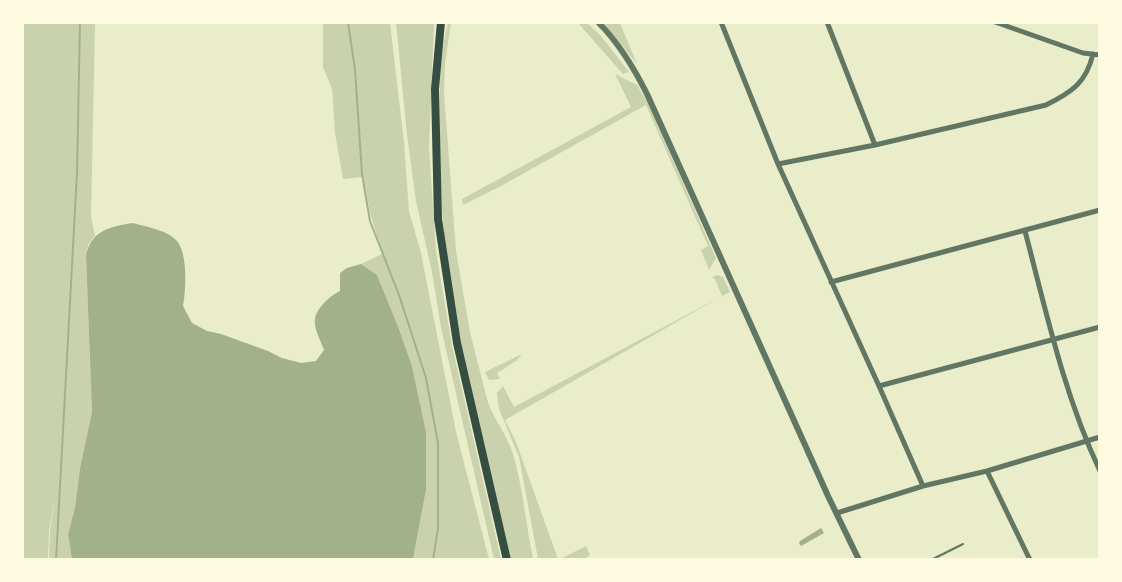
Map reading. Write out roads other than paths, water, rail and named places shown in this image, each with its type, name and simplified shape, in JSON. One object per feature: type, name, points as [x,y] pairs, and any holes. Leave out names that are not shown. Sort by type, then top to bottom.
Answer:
[{"type":"main road","points":[[441,22],[436,77],[435,128],[439,228],[457,343],[507,560]]},
{"type":"street","points":[[598,22],[616,42],[636,71],[828,496],[860,560]]},
{"type":"street","points":[[721,22],[778,164],[923,486]]},
{"type":"street","points":[[827,22],[875,145]]},
{"type":"street","points":[[778,164],[875,145],[1046,105],[1062,97],[1083,81],[1096,54],[1083,53],[1016,26],[995,22]]},
{"type":"street","points":[[831,282],[1100,210]]},
{"type":"street","points":[[1025,231],[1054,340],[1086,441],[1100,471]]},
{"type":"street","points":[[879,386],[1100,327]]},
{"type":"street","points":[[837,513],[923,486],[987,471],[1100,437]]},
{"type":"street","points":[[987,471],[1030,560]]},
{"type":"lane","points":[[931,560],[963,544]]},
{"type":"waterway","points":[[56,560],[77,173],[80,22]]},
{"type":"waterway","points":[[348,22],[355,70],[362,174],[370,221],[399,295],[426,378],[438,443],[438,528],[433,560]]}]
